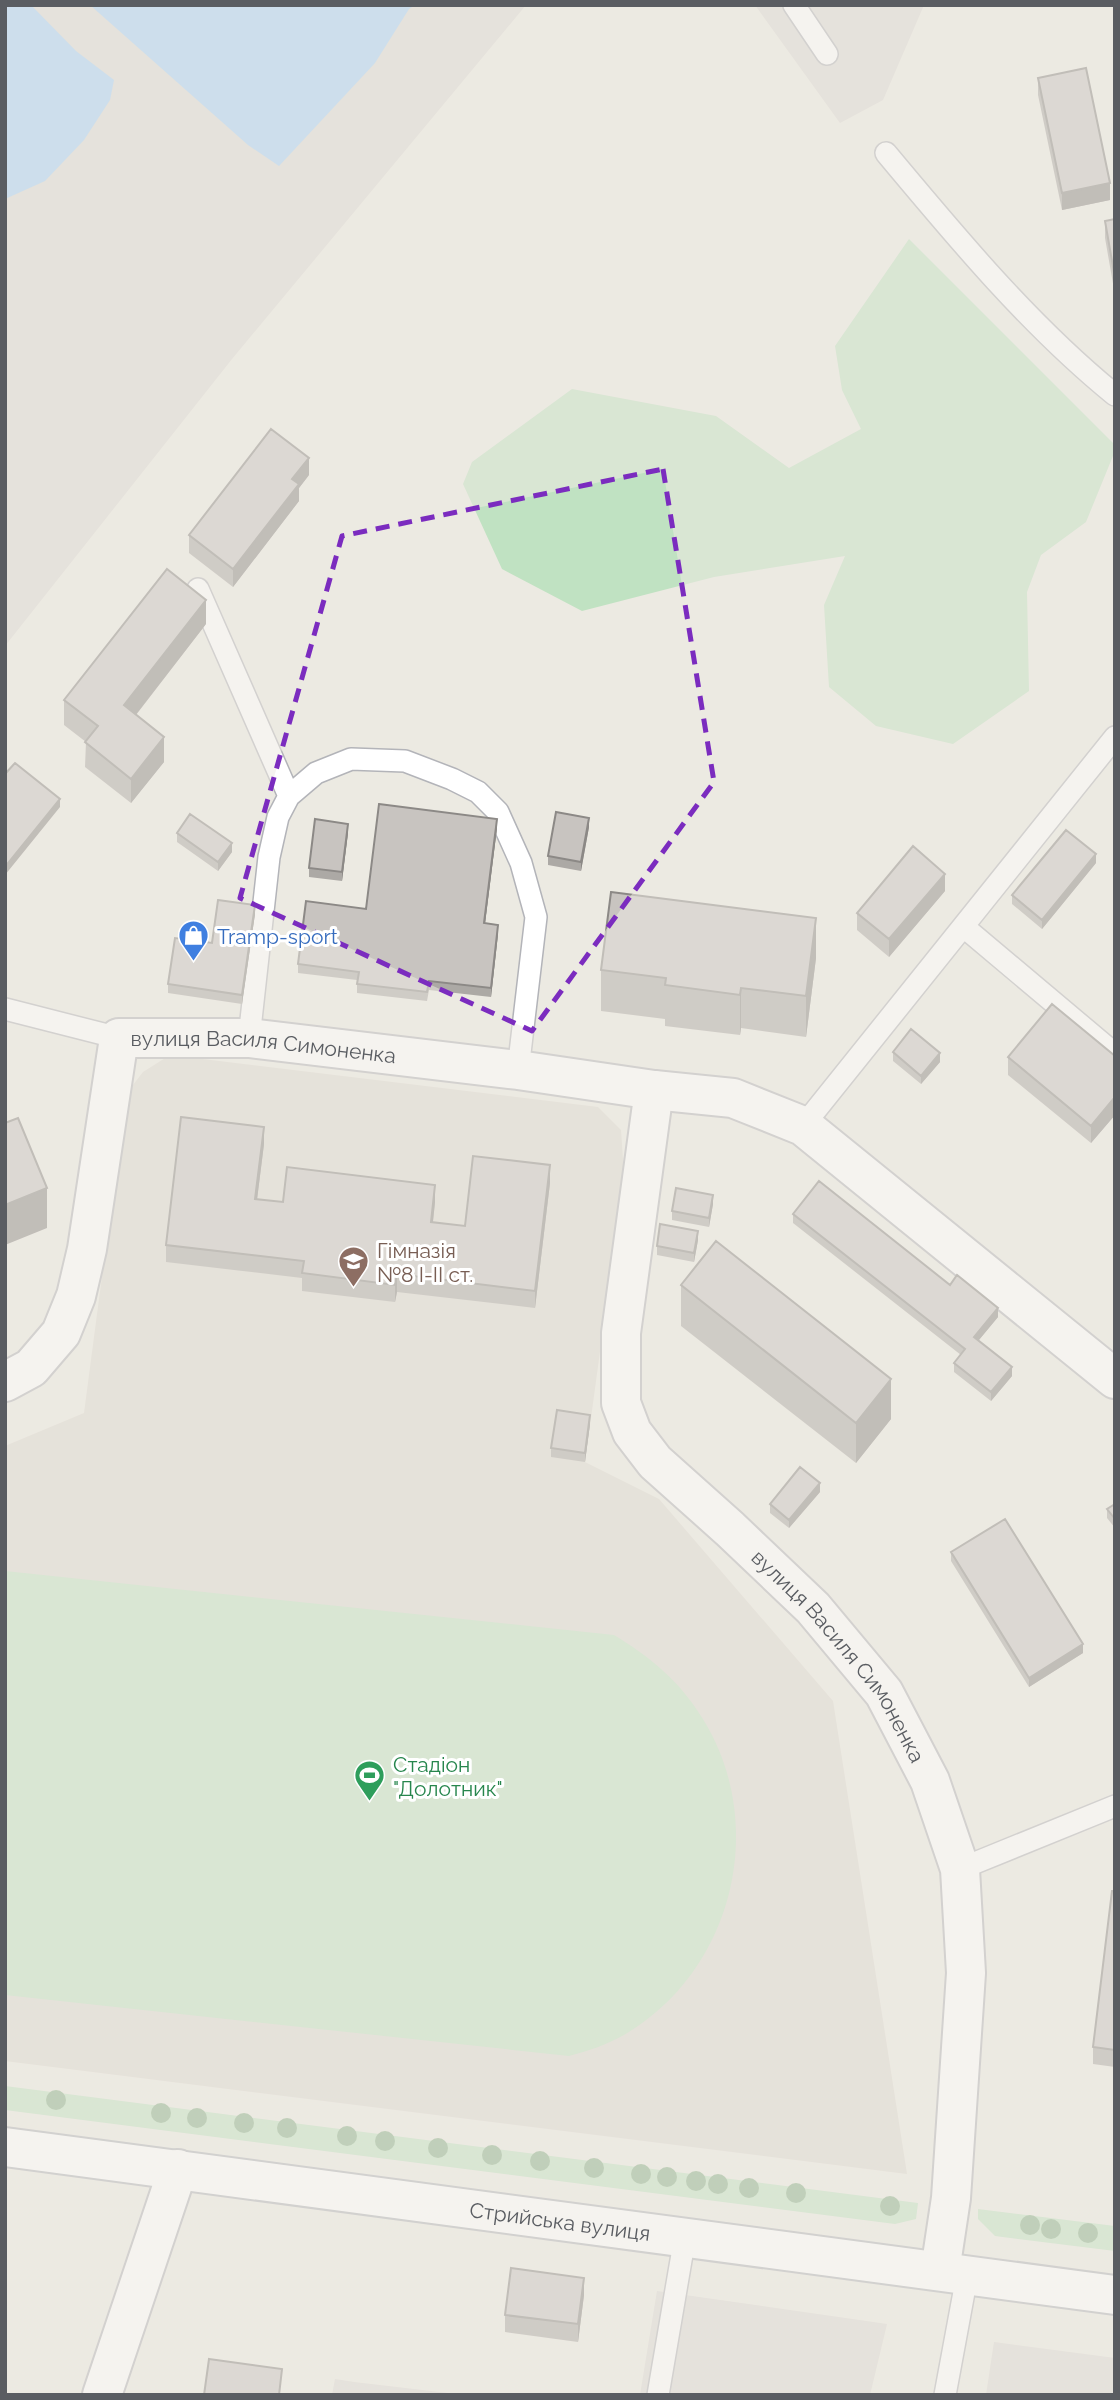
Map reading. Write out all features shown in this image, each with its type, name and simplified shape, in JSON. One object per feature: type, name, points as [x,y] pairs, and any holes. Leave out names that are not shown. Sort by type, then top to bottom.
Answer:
[{"type":"street","name":"вулиця Василя Симоненка","points":[[5,1382],[31,1368],[61,1333],[76,1296],[86,1249],[119,1038],[249,1038],[733,1098],[803,1126],[1115,1379]]},
{"type":"street","name":"вулиця Василя Симоненка","points":[[654,1090],[621,1333],[621,1403],[632,1432],[655,1462],[813,1608],[884,1693],[930,1782],[960,1869],[966,1973],[951,2198],[954,2274]]},
{"type":"street","name":"Стрийська вулиця","points":[[5,2147],[1115,2295]]},
{"type":"street","points":[[102,2395],[178,2169]]},
{"type":"lane","points":[[794,5],[827,54]]},
{"type":"lane","points":[[886,153],[942,221],[1072,360],[1115,395]]},
{"type":"lane","points":[[198,589],[289,796]]},
{"type":"lane","points":[[803,1126],[1115,737]]},
{"type":"lane","points":[[249,1038],[269,857],[278,817],[289,796],[316,773],[351,759],[405,761],[453,779],[478,792],[498,812],[521,863],[536,918],[518,1070]]},
{"type":"lane","points":[[964,927],[1115,1054]]},
{"type":"lane","points":[[5,1009],[119,1038]]},
{"type":"lane","points":[[960,1869],[1115,1806]]},
{"type":"lane","points":[[658,2395],[685,2237]]},
{"type":"lane","points":[[945,2395],[954,2274]]},
{"type":"highlighted area","points":[[663,469],[714,782],[532,1031],[240,898],[342,536]]},
{"type":"shaded area","points":[[5,5],[526,5],[232,359],[5,646]]},
{"type":"shaded area","points":[[755,5],[924,5],[883,100],[840,123]]},
{"type":"shaded area","points":[[170,1055],[598,1107],[621,1130],[624,1175],[585,1462],[659,1499],[833,1701],[907,2174],[5,2061],[5,1446],[84,1413],[126,1094],[143,1072]]},
{"type":"shaded area","points":[[657,2291],[887,2324],[870,2395],[640,2395]]},
{"type":"shaded area","points":[[994,2342],[1115,2358],[1115,2395],[986,2395]]},
{"type":"shaded area","points":[[335,2379],[354,2382],[465,2395],[332,2395]]},
{"type":"green space","points":[[909,239],[1115,445],[1115,451],[1086,522],[1041,555],[1027,592],[1029,691],[953,744],[876,726],[829,687],[824,605],[845,556],[714,577],[582,611],[502,569],[463,484],[472,462],[572,389],[716,416],[789,468],[861,429],[842,390],[835,346]]},
{"type":"green space","name":"Стадіон \"Долотник\"","points":[[5,1571],[614,1635],[649,1659],[680,1688],[697,1710],[720,1752],[733,1797],[736,1843],[730,1888],[716,1932],[693,1972],[662,2007],[617,2039],[569,2056],[5,1995]]},
{"type":"green space","points":[[5,2086],[918,2203],[916,2219],[895,2224],[5,2110]]},
{"type":"green space","points":[[978,2209],[1115,2226],[1115,2251],[995,2236],[978,2219]]},
{"type":"water","points":[[5,5],[31,5],[76,51],[114,80],[110,100],[84,140],[45,181],[5,199]]},
{"type":"water","points":[[90,5],[415,5],[409,9],[375,63],[279,166],[248,145]]},
{"type":"building","points":[[1086,68],[1110,183],[1062,193],[1038,78]]},
{"type":"building","points":[[1115,219],[1115,278],[1105,221]]},
{"type":"building","points":[[271,429],[309,458],[292,479],[299,484],[233,569],[189,535]]},
{"type":"building","points":[[167,569],[206,600],[124,705],[164,737],[131,779],[85,742],[98,726],[64,700]]},
{"type":"building","points":[[15,763],[60,799],[5,867],[5,774]]},
{"type":"building","points":[[379,804],[497,819],[484,923],[498,925],[491,988],[429,981],[427,992],[357,984],[359,972],[298,964],[306,901],[366,909]]},
{"type":"building","points":[[556,812],[589,818],[581,862],[548,856]]},
{"type":"building","points":[[190,814],[232,843],[218,862],[177,833]]},
{"type":"building","points":[[315,819],[348,824],[342,872],[309,868]]},
{"type":"building","points":[[1066,830],[1096,854],[1042,920],[1012,895]]},
{"type":"building","points":[[913,846],[945,874],[889,939],[857,913]]},
{"type":"building","points":[[611,892],[816,918],[806,996],[741,988],[740,995],[665,985],[666,978],[601,970]]},
{"type":"building","points":[[218,900],[255,905],[242,995],[168,984],[175,938],[212,943]]},
{"type":"building","points":[[1052,1004],[1115,1056],[1115,1097],[1091,1126],[1008,1057]]},
{"type":"building","points":[[911,1029],[940,1053],[921,1076],[893,1052]]},
{"type":"building","points":[[181,1117],[264,1127],[255,1199],[283,1202],[287,1167],[435,1185],[431,1222],[465,1226],[473,1156],[550,1165],[535,1291],[397,1274],[395,1285],[302,1273],[304,1261],[166,1245]]},
{"type":"building","points":[[18,1118],[47,1188],[5,1205],[5,1123]]},
{"type":"building","points":[[819,1181],[950,1285],[957,1275],[998,1308],[974,1337],[1012,1367],[991,1392],[954,1363],[965,1349],[793,1214]]},
{"type":"building","points":[[676,1188],[713,1195],[709,1218],[672,1211]]},
{"type":"building","points":[[660,1224],[698,1231],[694,1253],[657,1246]]},
{"type":"building","points":[[716,1241],[891,1379],[856,1423],[681,1285]]},
{"type":"building","points":[[557,1410],[590,1415],[585,1453],[551,1448]]},
{"type":"building","points":[[800,1467],[820,1483],[789,1520],[770,1504]]},
{"type":"building","points":[[1115,1504],[1115,1519],[1107,1509]]},
{"type":"building","points":[[1005,1519],[1083,1644],[1029,1678],[951,1552]]},
{"type":"building","points":[[1112,1891],[1115,1891],[1115,2050],[1093,2047]]},
{"type":"building","points":[[511,2268],[584,2278],[578,2324],[505,2315]]},
{"type":"building","points":[[209,2359],[282,2369],[279,2395],[204,2395]]},
{"type":"place","name":"Tramp-sport","points":[[194,963]]},
{"type":"place","name":"Гімназія №8 I-II ст.","points":[[354,1289]]},
{"type":"place","name":"Стадіон \"Долотник\"","points":[[370,1803]]}]
